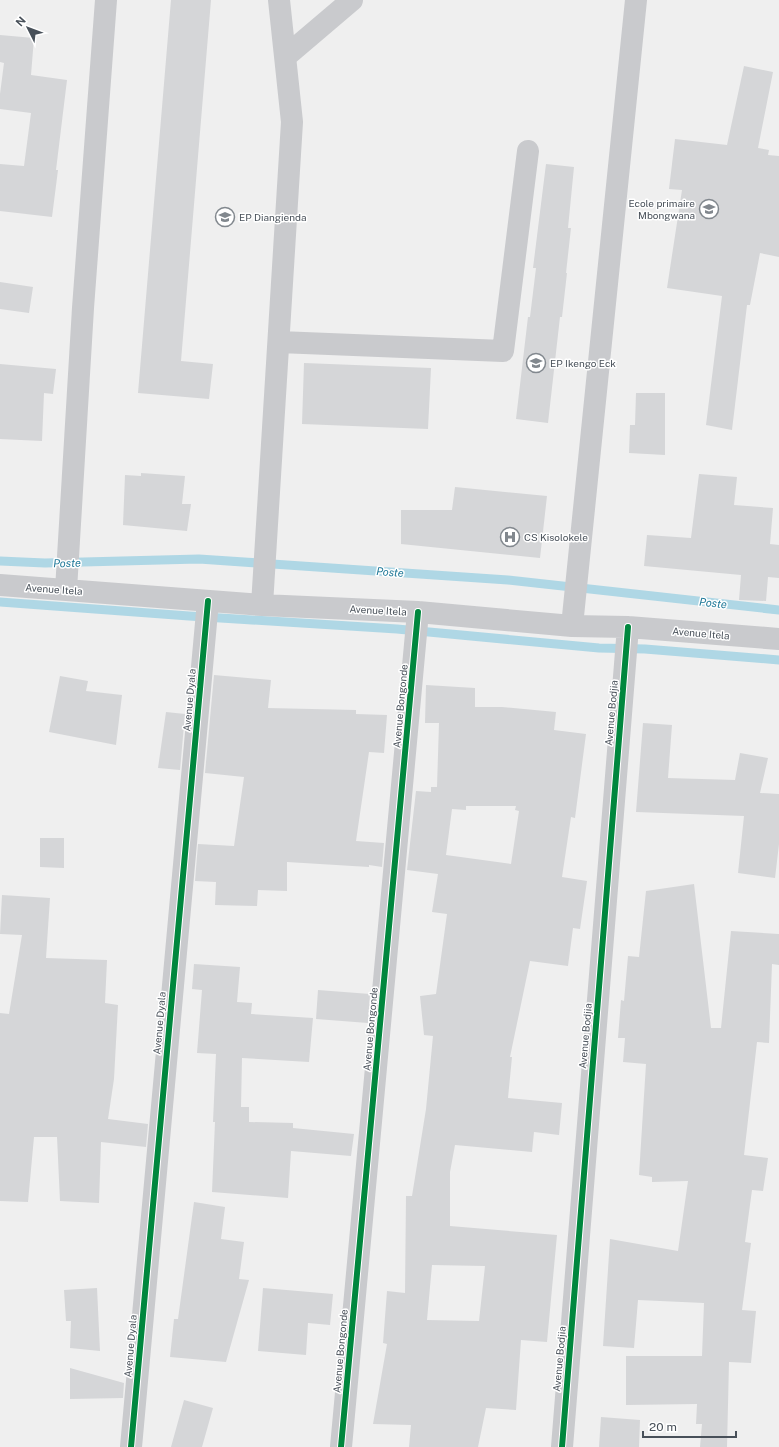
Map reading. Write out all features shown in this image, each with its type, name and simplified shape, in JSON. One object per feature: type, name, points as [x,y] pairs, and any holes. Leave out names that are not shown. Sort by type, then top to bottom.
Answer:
[{"type":"street","points":[[66,590],[83,308],[106,0]]},
{"type":"street","points":[[262,605],[292,122],[279,0]]},
{"type":"street","points":[[285,57],[352,0]]},
{"type":"street","points":[[572,626],[636,0]]},
{"type":"street","points":[[278,342],[503,351],[528,151]]},
{"type":"street","name":"Avenue Itela","points":[[0,585],[262,605],[418,612],[572,626],[628,627],[779,639]]},
{"type":"street","name":"Avenue Dyala","points":[[131,1447],[208,601]]},
{"type":"street","name":"Avenue Bongonde","points":[[341,1447],[418,612]]},
{"type":"street","name":"Avenue Bodjia","points":[[562,1447],[628,627]]},
{"type":"building","points":[[171,0],[211,0],[181,361],[213,364],[209,399],[138,393]]},
{"type":"building","points":[[0,35],[34,38],[31,75],[67,80],[52,217],[0,211],[0,164],[24,166],[31,113],[0,109],[0,94],[4,63],[0,62]]},
{"type":"building","points":[[744,66],[773,72],[758,148],[769,150],[768,155],[779,156],[779,257],[760,253],[750,305],[747,305],[732,430],[706,425],[722,296],[667,288],[682,190],[669,189],[675,139],[727,145]]},
{"type":"building","points":[[546,164],[574,167],[568,228],[571,228],[567,273],[562,317],[560,317],[548,423],[516,419],[528,317],[530,317],[536,268],[533,268]]},
{"type":"building","points":[[0,282],[33,287],[29,313],[0,309]]},
{"type":"building","points":[[304,363],[431,368],[428,429],[302,424]]},
{"type":"building","points":[[0,364],[56,369],[53,394],[44,393],[42,441],[0,439]]},
{"type":"building","points":[[636,393],[665,393],[665,455],[629,453],[630,425],[635,425]]},
{"type":"building","points":[[141,473],[185,476],[182,504],[191,504],[187,531],[123,525],[125,475],[141,476]]},
{"type":"building","points":[[699,474],[737,477],[734,505],[773,508],[770,544],[779,545],[779,578],[768,577],[766,601],[739,600],[741,575],[644,566],[647,535],[691,538]]},
{"type":"building","points":[[455,487],[547,496],[540,558],[401,544],[401,510],[452,510]]},
{"type":"building","points":[[214,675],[271,680],[268,708],[356,710],[356,714],[387,715],[384,753],[369,752],[356,841],[384,843],[382,867],[369,865],[369,867],[287,862],[287,891],[258,890],[257,906],[215,905],[216,882],[195,881],[198,844],[234,846],[244,777],[205,773]]},
{"type":"building","points":[[60,676],[88,681],[86,691],[122,695],[116,745],[49,732]]},
{"type":"building","points":[[426,685],[475,688],[475,707],[502,707],[556,712],[554,730],[586,734],[575,818],[571,817],[562,877],[587,881],[580,929],[573,928],[568,966],[530,961],[510,1057],[512,1057],[508,1098],[562,1103],[559,1135],[534,1132],[532,1152],[455,1145],[450,1172],[450,1226],[557,1235],[547,1342],[521,1340],[516,1410],[486,1408],[478,1447],[409,1447],[411,1425],[373,1424],[387,1344],[383,1343],[387,1291],[405,1293],[406,1196],[412,1196],[426,1109],[433,1036],[424,1035],[420,996],[436,994],[447,914],[432,912],[438,874],[407,870],[416,791],[431,792],[431,787],[437,787],[439,723],[425,723]],"holes":[[[466,806],[516,806],[515,810],[519,811],[511,864],[446,855],[452,809],[466,810]],[[432,1265],[485,1266],[479,1321],[427,1320]]]},
{"type":"building","points":[[166,712],[185,714],[180,770],[158,768]]},
{"type":"building","points":[[643,723],[672,725],[668,778],[735,780],[740,753],[768,758],[760,793],[779,794],[779,844],[775,878],[738,873],[744,816],[636,812]]},
{"type":"building","points":[[40,838],[64,838],[64,868],[40,867]]},
{"type":"building","points":[[694,884],[711,1028],[721,1028],[731,931],[779,934],[779,965],[772,964],[769,1043],[757,1042],[744,1155],[768,1158],[763,1191],[752,1190],[745,1242],[751,1243],[742,1310],[756,1311],[751,1363],[729,1362],[727,1447],[700,1447],[702,1424],[696,1424],[697,1404],[626,1405],[626,1356],[702,1356],[704,1303],[638,1300],[634,1348],[603,1346],[610,1239],[678,1251],[688,1181],[652,1182],[652,1177],[639,1175],[646,1064],[623,1062],[625,1038],[618,1038],[621,1000],[624,1001],[628,956],[639,957],[646,891]]},
{"type":"building","points":[[2,895],[50,898],[46,958],[107,960],[105,1003],[118,1005],[114,1079],[108,1119],[148,1124],[146,1147],[101,1142],[99,1203],[60,1201],[57,1137],[34,1137],[28,1202],[0,1201],[0,1013],[9,1014],[22,935],[0,934]]},
{"type":"building","points":[[194,964],[240,967],[237,1002],[252,1003],[251,1014],[313,1018],[309,1062],[242,1058],[241,1107],[249,1107],[249,1122],[293,1123],[293,1128],[354,1134],[351,1156],[291,1151],[288,1198],[212,1192],[216,1054],[197,1053],[202,990],[192,989]]},
{"type":"building","points":[[318,990],[370,994],[368,1023],[316,1019]]},
{"type":"building","points":[[194,1202],[225,1207],[221,1239],[244,1242],[239,1279],[249,1280],[226,1362],[170,1357],[174,1319],[178,1319]]},
{"type":"building","points":[[97,1288],[100,1351],[70,1348],[71,1321],[66,1321],[64,1290]]},
{"type":"building","points":[[263,1288],[333,1294],[330,1325],[308,1323],[306,1355],[258,1351]]},
{"type":"building","points":[[70,1368],[124,1383],[123,1398],[70,1399]]},
{"type":"building","points":[[184,1400],[213,1408],[202,1447],[171,1447]]},
{"type":"building","points":[[601,1417],[640,1420],[639,1447],[599,1447]]},
{"type":"waterway","name":"Poste","points":[[0,561],[45,563],[199,559],[508,580],[779,610]]},
{"type":"waterway","points":[[0,602],[397,629],[599,648],[645,649],[779,660]]},
{"type":"cycle path","points":[[131,1447],[208,601]]},
{"type":"cycle path","points":[[341,1447],[418,612]]},
{"type":"cycle path","points":[[562,1447],[628,627]]},
{"type":"place","name":"Ecole primaire Mbongwana","points":[[709,209]]},
{"type":"place","name":"EP Diangienda","points":[[225,217]]},
{"type":"place","name":"EP Ikengo Eck","points":[[536,363]]},
{"type":"place","name":"CS Kisolokele","points":[[510,537]]}]
